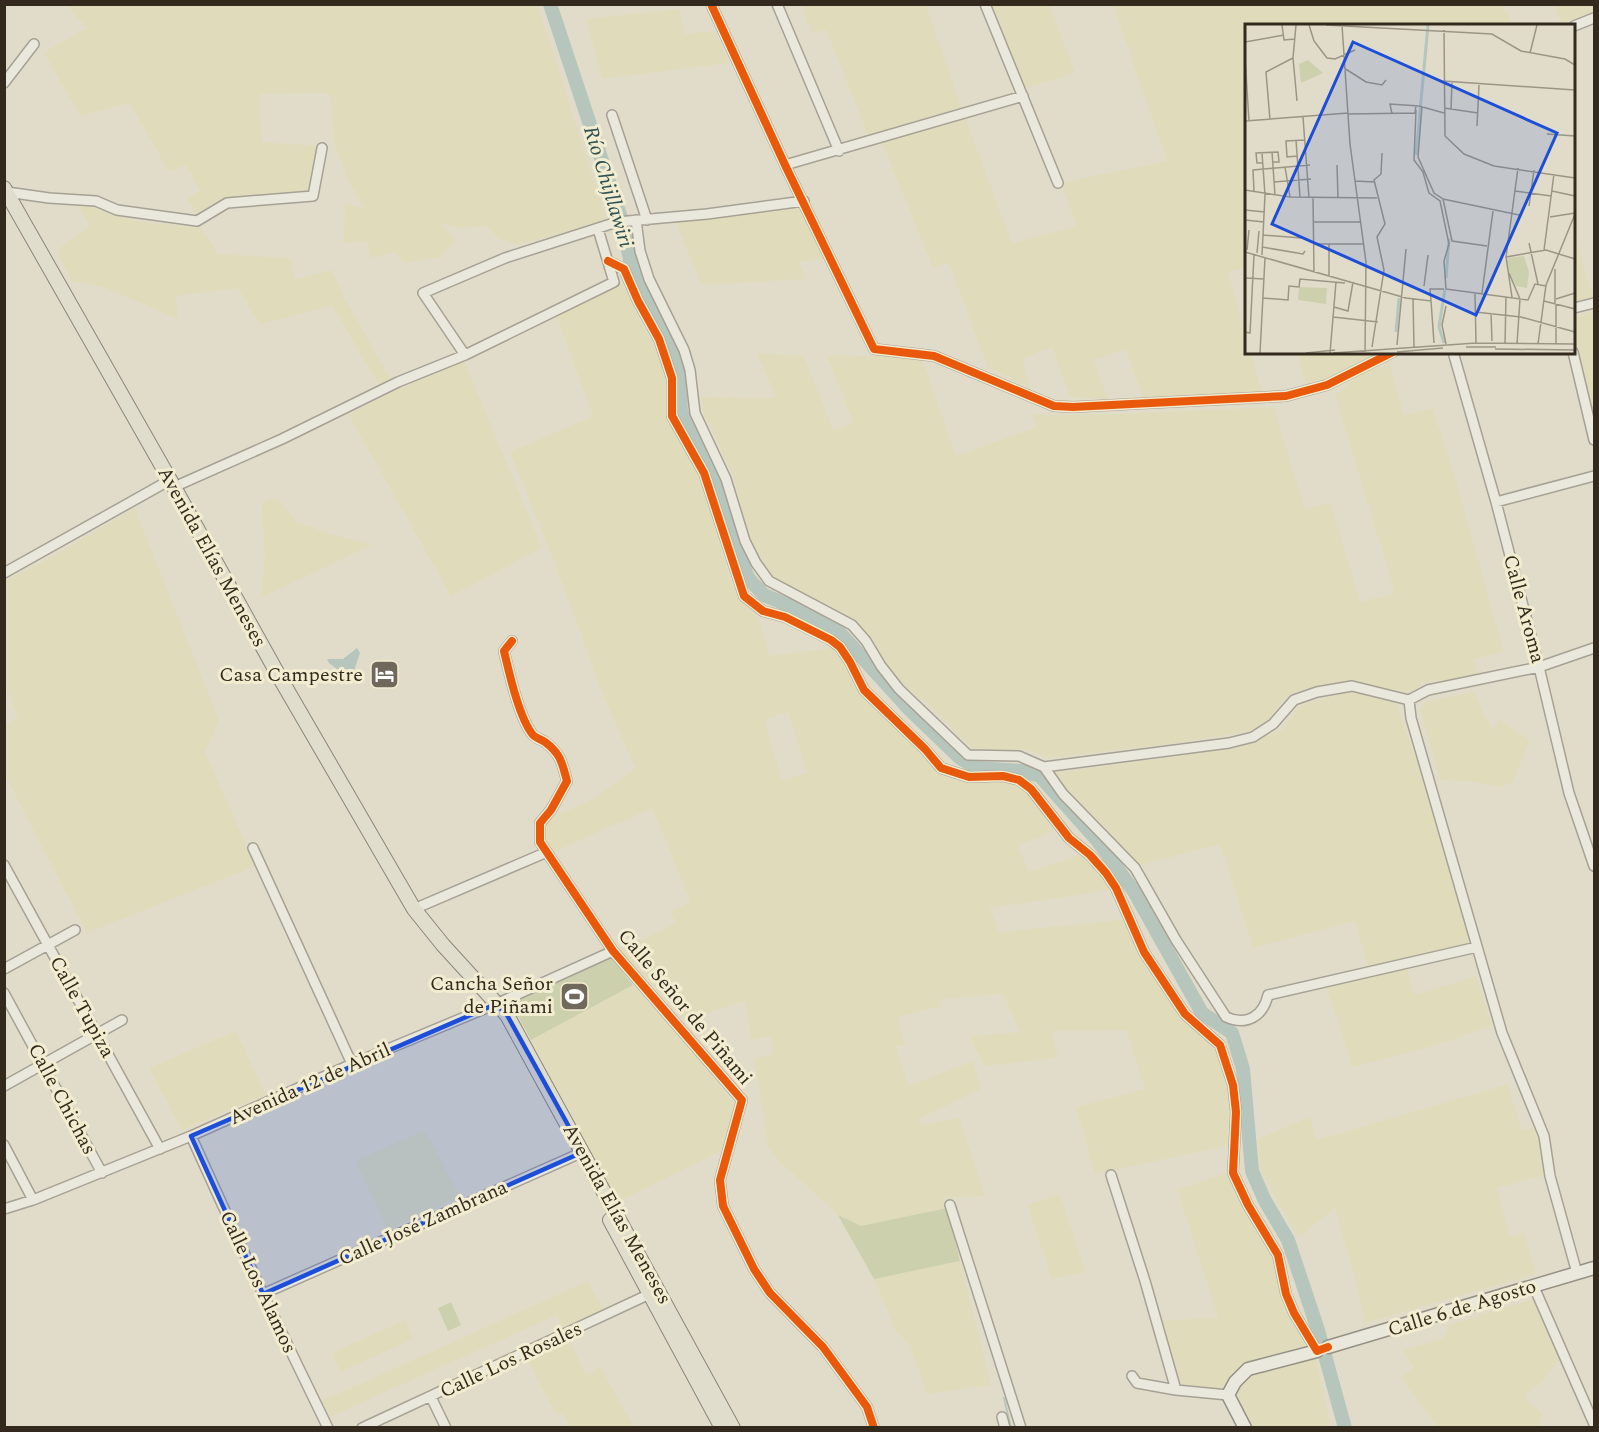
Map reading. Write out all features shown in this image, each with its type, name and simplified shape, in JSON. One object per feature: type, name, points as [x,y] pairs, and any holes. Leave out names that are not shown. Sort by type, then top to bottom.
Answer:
[{"type":"main road","name":"Avenida Elías Meneses","points":[[6,190],[280,678],[414,909],[496,1004],[499,1016],[579,1153],[733,1428]]},
{"type":"main road","name":"Calle 6 de Agosto","points":[[1228,1395],[1235,1382],[1248,1369],[1323,1349],[1594,1268]]},
{"type":"main road","name":"Avenida Elías Meneses","points":[[655,1292],[722,1428]]},
{"type":"main road","points":[[1228,1395],[1245,1428]]},
{"type":"street","points":[[711,4],[785,165],[874,349],[934,356],[1054,406],[1286,396],[1327,385],[1389,354]]},
{"type":"street","points":[[777,4],[839,151]]},
{"type":"street","points":[[985,4],[1058,183]]},
{"type":"street","points":[[1575,26],[1594,18]]},
{"type":"street","points":[[4,83],[34,44]]},
{"type":"street","points":[[785,165],[1023,96]]},
{"type":"street","points":[[612,115],[647,220]]},
{"type":"street","points":[[6,190],[49,198],[96,201],[117,210],[197,221],[227,203],[313,196],[322,148]]},
{"type":"street","points":[[465,355],[423,293],[505,258],[617,222],[804,201]]},
{"type":"street","points":[[632,221],[650,279],[684,350],[690,370],[695,413],[726,479],[745,541],[756,563],[769,581],[852,626],[866,641],[881,666],[899,689],[968,755],[1019,756],[1044,767],[1063,794],[1135,868],[1176,940],[1226,1017],[1235,1021],[1249,1020],[1259,1014],[1266,1005],[1268,995],[1477,947]]},
{"type":"street","points":[[4,573],[172,484],[282,439],[398,382],[465,355],[614,282],[598,229]]},
{"type":"street","points":[[608,261],[624,269],[659,339],[672,378],[672,416],[704,473],[744,596],[763,611],[785,617],[831,640],[840,647],[864,690],[926,749],[941,768],[969,777],[1003,777],[1019,780],[1031,789],[1069,838],[1090,855],[1106,873],[1116,888],[1144,952],[1185,1014],[1220,1045],[1233,1085],[1236,1112],[1233,1173],[1263,1234],[1278,1255],[1286,1294],[1294,1313],[1323,1349]]},
{"type":"street","points":[[1575,308],[1594,303]]},
{"type":"street","name":"Calle Aroma","points":[[1454,354],[1496,502],[1569,793],[1594,866]]},
{"type":"street","points":[[1573,354],[1594,440]]},
{"type":"street","points":[[1496,502],[1594,476]]},
{"type":"street","name":"Calle Señor de Piñami","points":[[512,641],[504,651],[510,677],[524,715],[534,735],[560,755],[567,781],[551,810],[540,823],[540,842],[613,951],[742,1100],[720,1180],[723,1206],[754,1269],[770,1293],[823,1347],[862,1399],[874,1428]]},
{"type":"street","points":[[1044,767],[1229,743],[1253,737],[1273,724],[1294,700],[1317,692],[1352,686],[1409,700],[1428,690],[1539,667],[1594,648]]},
{"type":"street","points":[[1409,700],[1411,718],[1502,1032],[1544,1136],[1550,1176],[1577,1274]]},
{"type":"street","points":[[253,848],[352,1064]]},
{"type":"street","points":[[414,909],[547,852]]},
{"type":"street","name":"Calle Tupiza","points":[[4,865],[160,1149]]},
{"type":"street","points":[[4,969],[75,930]]},
{"type":"street","name":"Avenida 12 de Abril","points":[[4,1209],[33,1200],[191,1136],[613,951]]},
{"type":"street","name":"Calle Chichas","points":[[4,993],[102,1173]]},
{"type":"street","points":[[4,1086],[122,1020]]},
{"type":"street","name":"Calle Los Alamos","points":[[191,1136],[263,1294],[328,1428]]},
{"type":"street","points":[[4,1145],[33,1200]]},
{"type":"street","name":"Calle José Zambrana","points":[[263,1294],[579,1153]]},
{"type":"street","points":[[1111,1175],[1145,1281],[1176,1390]]},
{"type":"street","points":[[950,1205],[1021,1428]]},
{"type":"street","points":[[1534,1287],[1593,1418]]},
{"type":"street","name":"Calle Los Rosales","points":[[362,1428],[655,1292]]},
{"type":"street","points":[[1132,1376],[1137,1383],[1176,1390],[1228,1395]]},
{"type":"street","points":[[431,1397],[446,1428]]},
{"type":"street","points":[[1002,1417],[1005,1428]]},
{"type":"highlighted area","points":[[496,1004],[507,1015],[583,1152],[263,1294],[191,1136]]},
{"type":"shaded area","points":[[66,5],[538,5],[607,221],[517,245],[497,237],[487,226],[458,228],[442,223],[456,242],[438,258],[404,263],[395,252],[371,258],[367,242],[344,243],[345,203],[364,208],[348,180],[335,146],[328,93],[260,94],[262,142],[326,146],[318,198],[228,201],[198,217],[187,199],[200,191],[186,165],[169,172],[130,103],[80,116],[44,52],[87,28]]},
{"type":"shaded area","points":[[802,5],[926,5],[962,109],[922,119],[869,138],[826,30],[811,33]]},
{"type":"shaded area","points":[[991,5],[1050,5],[1075,73],[1024,89]]},
{"type":"shaded area","points":[[1113,5],[1502,5],[1509,16],[1511,24],[1245,24],[1245,267],[1228,272],[1245,332],[1245,354],[1251,354],[1263,394],[1144,399],[1125,349],[1094,360],[1108,399],[1070,397],[1052,347],[1023,359],[1029,387],[988,368],[949,263],[933,267],[882,143],[966,119],[1012,243],[1077,226],[1060,183],[1167,161]]},
{"type":"shaded area","points":[[1554,5],[1594,5],[1594,13],[1562,23]]},
{"type":"shaded area","points":[[680,9],[685,34],[715,31],[729,63],[602,79],[586,19]]},
{"type":"shaded area","points":[[78,205],[96,208],[136,221],[202,228],[218,254],[291,258],[295,279],[332,270],[344,297],[391,380],[379,385],[332,305],[260,325],[238,288],[176,296],[178,319],[103,287],[71,281],[57,250],[90,226]]},
{"type":"shaded area","points":[[799,208],[825,259],[799,262],[806,279],[702,285],[676,223]]},
{"type":"shaded area","points":[[1575,236],[1593,297],[1575,301]]},
{"type":"shaded area","points":[[622,282],[670,380],[669,416],[706,489],[727,569],[738,597],[758,618],[770,656],[832,648],[862,678],[899,722],[958,775],[1014,781],[1041,804],[1060,828],[1018,846],[1029,872],[1081,854],[1118,889],[990,908],[999,932],[1131,919],[1195,1031],[1213,1044],[1228,1075],[1232,1145],[1095,1174],[1076,1107],[1145,1089],[1126,1030],[1052,1031],[1058,1058],[984,1066],[970,1036],[1020,1032],[1003,994],[940,999],[942,1006],[898,1017],[905,1044],[896,1046],[909,1086],[973,1061],[981,1089],[919,1119],[922,1125],[960,1118],[985,1196],[945,1198],[947,1208],[861,1226],[838,1215],[778,1160],[768,1146],[754,1059],[773,1054],[772,1036],[751,1040],[745,1001],[686,1021],[620,950],[676,923],[670,912],[691,902],[652,808],[554,852],[546,839],[546,824],[558,815],[595,798],[635,768],[600,687],[551,553],[510,452],[593,416],[556,315]],"holes":[[[788,712],[807,772],[782,781],[765,720]]]},
{"type":"shaded area","points":[[1594,311],[1594,429],[1575,338],[1575,317]]},
{"type":"shaded area","points":[[757,353],[804,356],[834,431],[853,422],[827,355],[922,357],[956,456],[1037,427],[1032,415],[1274,407],[1305,510],[1330,502],[1361,602],[1395,593],[1335,395],[1362,372],[1390,365],[1404,415],[1433,408],[1453,470],[1504,652],[1474,659],[1478,676],[1422,683],[1418,690],[1406,692],[1351,681],[1312,687],[1294,693],[1281,702],[1272,719],[1251,731],[1171,744],[1048,758],[1027,750],[971,748],[928,704],[892,676],[873,640],[861,626],[800,592],[779,584],[764,566],[752,542],[739,503],[736,483],[704,414],[701,397],[776,398]]},
{"type":"shaded area","points":[[1297,354],[1379,354],[1325,382],[1307,387]]},
{"type":"shaded area","points":[[464,360],[542,548],[451,596],[349,415],[382,397]]},
{"type":"shaded area","points":[[277,497],[296,521],[324,532],[372,545],[261,598],[265,555],[261,504]]},
{"type":"shaded area","points":[[135,508],[219,720],[205,752],[256,866],[87,933],[5,775],[5,725],[18,718],[5,685],[4,581],[48,559]]},
{"type":"shaded area","points":[[357,648],[360,653],[354,671],[345,675],[327,659],[343,659]]},
{"type":"shaded area","points":[[1346,692],[1370,695],[1396,703],[1424,781],[1470,943],[1368,967],[1355,921],[1253,948],[1220,844],[1138,866],[1103,825],[1071,795],[1054,773],[1237,748],[1282,730],[1299,706]]},
{"type":"shaded area","points":[[1474,692],[1492,731],[1500,720],[1530,740],[1513,783],[1500,787],[1475,782],[1440,780],[1420,710],[1425,702]]},
{"type":"shaded area","points":[[1407,968],[1415,995],[1476,976],[1492,1026],[1430,1047],[1353,1067],[1326,987]]},
{"type":"shaded area","points":[[633,985],[706,1064],[736,1108],[725,1149],[618,1202],[531,1040]]},
{"type":"shaded area","points":[[236,1031],[266,1095],[182,1130],[149,1068]]},
{"type":"shaded area","points":[[1508,1084],[1522,1131],[1534,1127],[1547,1175],[1497,1188],[1510,1237],[1524,1232],[1536,1274],[1365,1323],[1358,1289],[1335,1208],[1298,1238],[1260,1169],[1258,1139],[1310,1117],[1317,1140]]},
{"type":"shaded area","points":[[425,1130],[460,1197],[388,1230],[356,1161]]},
{"type":"shaded area","points":[[1226,1173],[1258,1234],[1274,1256],[1307,1347],[1241,1367],[1224,1392],[1182,1387],[1162,1321],[1218,1317],[1177,1190]]},
{"type":"shaded area","points":[[1060,1194],[1086,1272],[1052,1279],[1027,1205]]},
{"type":"shaded area","points":[[960,1261],[991,1385],[927,1394],[910,1345],[896,1332],[874,1279]]},
{"type":"shaded area","points":[[588,1281],[603,1310],[563,1328],[557,1315],[330,1417],[322,1401]]},
{"type":"shaded area","points":[[1530,1300],[1538,1302],[1561,1358],[1540,1384],[1526,1394],[1528,1401],[1543,1413],[1538,1427],[1438,1427],[1400,1377],[1414,1369],[1404,1350],[1442,1339],[1449,1325]]},
{"type":"shaded area","points":[[405,1320],[414,1339],[340,1372],[332,1353]]},
{"type":"shaded area","points":[[570,1340],[586,1375],[600,1366],[634,1427],[570,1427],[564,1415],[555,1412],[527,1360]]},
{"type":"shaded area","points":[[1315,1356],[1330,1422],[1325,1427],[1254,1427],[1235,1399],[1246,1375]]},
{"type":"green space","points":[[611,957],[633,985],[531,1040],[510,1002]]},
{"type":"green space","points":[[947,1208],[960,1261],[874,1279],[838,1215],[861,1226]]},
{"type":"green space","points":[[451,1302],[461,1325],[448,1331],[438,1308]]},
{"type":"waterway","name":"Río Chijllawiri","points":[[550,4],[623,224],[631,265],[647,301],[664,327],[678,360],[681,412],[721,484],[731,532],[748,578],[764,595],[795,608],[839,632],[910,710],[960,758],[977,768],[1022,771],[1040,776],[1097,840],[1135,893],[1202,1013],[1232,1033],[1243,1069],[1252,1171],[1264,1199],[1288,1240],[1318,1330],[1345,1428]]},
{"type":"waterway","points":[[1004,1398],[1011,1428]]},
{"type":"cycle path","points":[[711,4],[785,165],[874,349],[934,356],[1054,406],[1073,407],[1286,396],[1327,385],[1389,354]]},
{"type":"cycle path","points":[[608,261],[624,269],[659,339],[672,378],[672,416],[704,473],[744,596],[763,611],[785,617],[831,640],[840,647],[864,690],[925,749],[941,768],[969,777],[1003,776],[1019,780],[1031,789],[1069,838],[1090,855],[1116,888],[1144,952],[1185,1014],[1220,1045],[1233,1085],[1236,1112],[1233,1173],[1248,1205],[1278,1255],[1286,1294],[1294,1313],[1317,1351],[1328,1347]]},
{"type":"cycle path","points":[[512,641],[504,651],[523,718],[533,735],[545,742],[558,755],[567,781],[551,810],[540,823],[540,842],[613,951],[742,1100],[720,1180],[723,1206],[754,1269],[770,1293],[823,1347],[867,1407],[874,1428]]},
{"type":"place","name":"Casa Campestre","points":[[384,675]]},
{"type":"place","name":"Cancha Señor de Piñami","points":[[574,996]]}]
